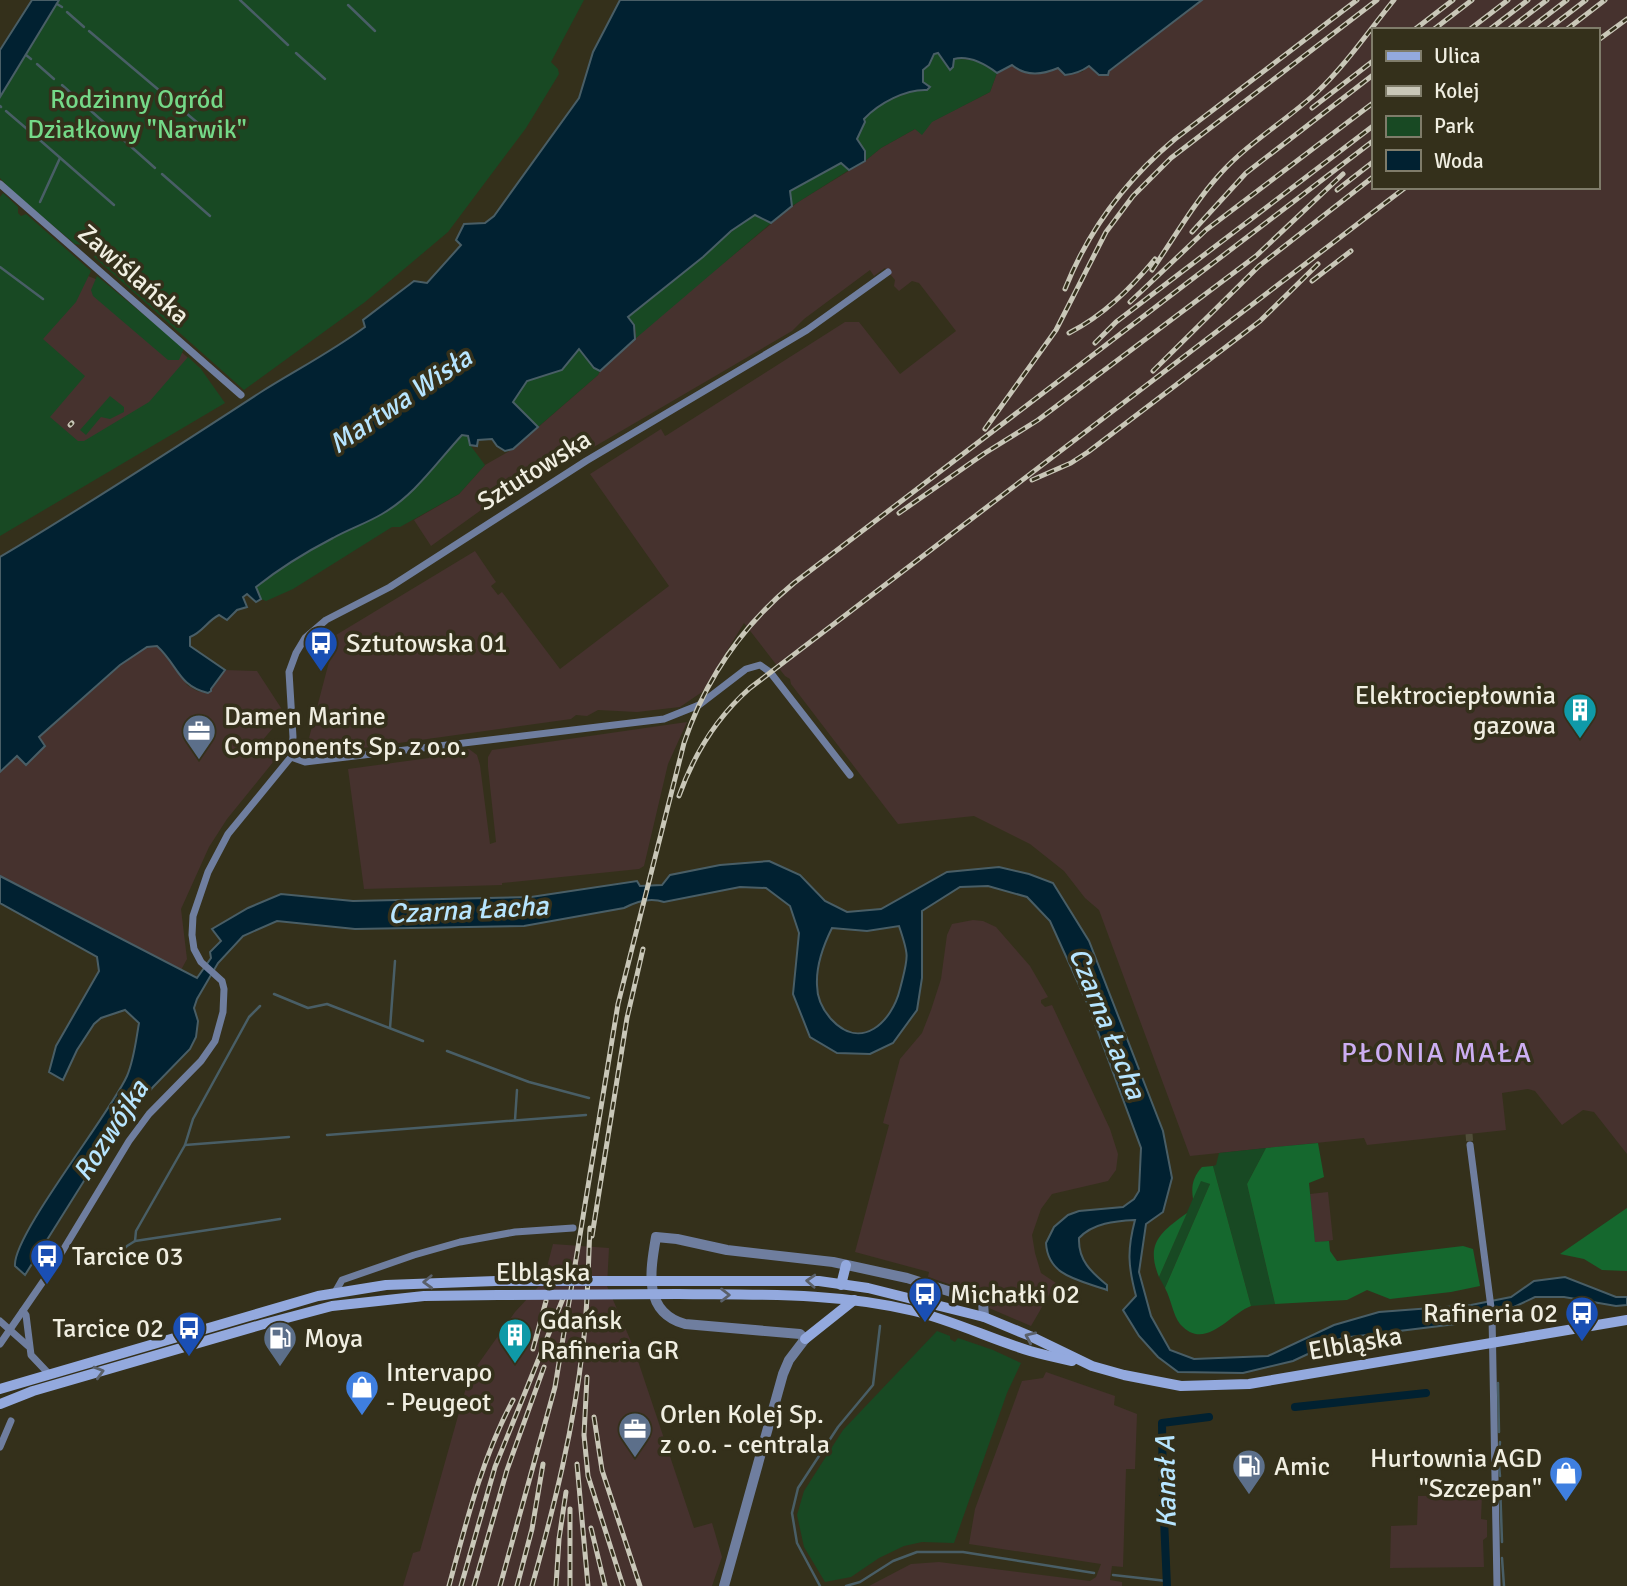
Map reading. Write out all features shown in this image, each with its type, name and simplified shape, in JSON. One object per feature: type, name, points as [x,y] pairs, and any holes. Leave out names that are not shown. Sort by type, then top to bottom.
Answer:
[{"type":"main road","points":[[841,1285],[846,1265]]},
{"type":"main road","name":"Elbląska","points":[[0,1389],[48,1373],[334,1293],[386,1285],[496,1281],[819,1281],[895,1293],[984,1317],[1092,1366]]},
{"type":"main road","name":"Elbląska","points":[[0,1404],[44,1388],[332,1306],[424,1296],[678,1294],[855,1300],[928,1315],[1030,1351],[1151,1382],[1195,1387],[1249,1384],[1627,1320]]},
{"type":"main road","points":[[825,1297],[831,1318]]},
{"type":"main road","points":[[805,1339],[855,1300]]},
{"type":"street","name":"Zawiślańska","points":[[0,184],[242,395]]},
{"type":"street","name":"Sztutowska","points":[[291,757],[293,737],[289,673],[305,638],[326,620],[390,587],[586,461],[807,330],[888,272]]},
{"type":"street","points":[[0,1343],[51,1270],[129,1141],[149,1114],[201,1061],[215,1041],[224,1000],[222,981],[201,962],[194,949],[192,919],[208,872],[228,834],[291,757],[305,762],[664,719],[699,705],[747,669],[760,665],[771,672],[850,775]]},
{"type":"street","points":[[1471,1145],[1492,1315],[1497,1586]]},
{"type":"street","name":"Elbląska","points":[[334,1293],[342,1280],[460,1242],[515,1232],[573,1228]]},
{"type":"street","points":[[724,1586],[783,1374],[789,1360],[805,1339],[800,1334],[685,1324],[670,1319],[659,1309],[653,1297],[656,1237],[727,1250],[819,1259],[907,1278],[983,1302],[984,1317]]},
{"type":"street","points":[[332,1306],[334,1293]]},
{"type":"street","points":[[23,1311],[26,1315],[31,1355],[48,1373]]},
{"type":"street","points":[[0,1321],[29,1346]]},
{"type":"street","points":[[0,1447],[11,1421]]},
{"type":"shaded area","points":[[1202,0],[1627,0],[1627,1154],[1594,1112],[1583,1110],[1562,1125],[1535,1091],[1528,1089],[1502,1093],[1506,1130],[1367,1145],[1364,1138],[1190,1156],[1099,910],[1085,898],[1064,871],[1030,844],[974,816],[898,824],[791,684],[790,679],[744,623],[702,692],[680,707],[637,712],[598,710],[587,716],[576,715],[571,719],[327,753],[309,738],[336,635],[475,551],[496,582],[491,586],[498,595],[502,592],[560,669],[669,586],[590,474],[661,429],[665,436],[667,435],[845,322],[859,322],[900,374],[956,331],[919,283],[912,281],[899,291],[894,286],[895,280],[885,268],[874,276],[870,270],[792,331],[575,458],[571,453],[516,485],[431,546],[414,520],[459,494],[485,465],[513,449],[598,375],[665,311],[798,202],[865,161],[881,148],[915,129],[922,134],[931,122],[990,92],[997,73],[1012,65],[1047,73],[1058,68],[1065,75],[1082,72],[1089,66],[1109,71]]},
{"type":"shaded area","points":[[88,276],[98,280],[201,369],[81,460],[0,367]]},
{"type":"shaded area","name":"Damen Marine Components Sp. z o.o.","points":[[147,646],[157,646],[166,654],[187,685],[197,691],[208,693],[225,670],[257,671],[285,714],[261,742],[278,756],[227,819],[209,847],[181,909],[187,959],[181,970],[0,876],[0,772],[17,756],[27,764],[45,746],[39,737],[120,666]]},
{"type":"shaded area","points":[[687,722],[668,764],[644,866],[639,869],[502,885],[364,889],[348,769],[429,758],[429,755],[469,749],[477,755],[480,765],[490,844],[496,842],[488,767],[488,757],[492,750]]},
{"type":"shaded area","points":[[973,920],[996,927],[1030,966],[1048,997],[1041,1000],[1041,1003],[1045,1007],[1052,1005],[1110,1129],[1118,1154],[1116,1170],[1108,1181],[1052,1194],[1041,1209],[1032,1235],[1035,1253],[1041,1273],[1056,1283],[1031,1326],[989,1308],[993,1299],[928,1277],[929,1272],[855,1252],[889,1125],[883,1123],[900,1059],[922,1033],[931,1010],[941,979],[947,935],[952,924]]},
{"type":"shaded area","points":[[1328,1192],[1333,1240],[1315,1243],[1310,1194]]},
{"type":"shaded area","points":[[553,1244],[609,1248],[607,1286],[633,1346],[694,1528],[712,1523],[722,1557],[712,1586],[403,1586],[413,1553],[420,1551],[469,1377],[515,1312],[542,1286]]},
{"type":"shaded area","points":[[1046,1372],[1115,1396],[1114,1405],[1137,1414],[1135,1469],[1126,1469],[1123,1567],[1112,1566],[1110,1580],[1122,1582],[1122,1586],[869,1586],[911,1564],[939,1562],[1090,1581],[1096,1577],[1101,1564],[969,1544],[975,1509],[1022,1381],[1043,1378]]},
{"type":"shaded area","points":[[1482,1495],[1481,1519],[1487,1520],[1487,1537],[1483,1540],[1484,1567],[1390,1568],[1391,1526],[1417,1525],[1418,1496]]},
{"type":"green space","name":"Rodzinny Ogród Działkowy \"Narwik\"","points":[[59,0],[584,0],[551,62],[559,74],[526,128],[448,232],[365,302],[244,390],[94,257],[96,248],[89,242],[75,244],[0,178],[0,97]]},
{"type":"green space","points":[[938,53],[942,60],[971,60],[997,73],[990,92],[932,122],[922,135],[915,129],[881,148],[865,161],[866,154],[857,139],[865,118],[876,108],[894,99],[928,89],[923,82],[923,70],[929,65],[934,54]]},
{"type":"green space","points":[[841,163],[849,170],[792,206],[789,191]]},
{"type":"green space","points":[[3,193],[18,207],[21,216],[26,214],[91,271],[76,302],[43,339],[85,376],[50,417],[78,441],[84,441],[149,402],[188,357],[201,369],[225,403],[0,536],[0,197]]},
{"type":"green space","points":[[755,214],[771,223],[635,339],[636,331],[628,317]]},
{"type":"green space","points":[[97,276],[184,348],[179,360],[168,360],[93,296],[91,290]]},
{"type":"green space","points":[[579,349],[594,368],[600,371],[598,375],[538,427],[513,402],[527,381],[562,370]]},
{"type":"green space","points":[[110,396],[124,407],[124,412],[110,419],[101,417],[86,435],[80,430]]},
{"type":"green space","points":[[462,435],[468,436],[470,445],[485,465],[459,494],[400,527],[392,527],[293,589],[266,601],[261,599],[256,587],[274,573],[405,498]]},
{"type":"green space","points":[[1318,1143],[1324,1177],[1309,1183],[1315,1242],[1329,1241],[1330,1251],[1337,1261],[1463,1246],[1473,1249],[1480,1286],[1390,1299],[1367,1290],[1347,1300],[1275,1304],[1247,1184],[1266,1148]]},
{"type":"green space","points":[[1266,1148],[1247,1184],[1275,1304],[1251,1306],[1213,1166],[1216,1165],[1219,1153]]},
{"type":"green space","points":[[1213,1166],[1251,1306],[1216,1329],[1198,1334],[1189,1332],[1180,1324],[1165,1288],[1210,1184],[1201,1181],[1193,1199],[1195,1178],[1202,1167]]},
{"type":"green space","points":[[1201,1180],[1210,1184],[1165,1288],[1159,1277]]},
{"type":"green space","points":[[1627,1208],[1627,1271],[1602,1270],[1584,1259],[1560,1254]]},
{"type":"green space","points":[[1187,1213],[1159,1277],[1154,1255],[1158,1239]]},
{"type":"green space","points":[[937,1331],[950,1336],[955,1342],[958,1338],[1021,1363],[1007,1393],[954,1543],[922,1542],[904,1546],[879,1558],[851,1577],[825,1582],[804,1547],[797,1515],[804,1491],[843,1430]]},
{"type":"water","points":[[32,0],[59,0],[0,97],[0,50]]},
{"type":"water","name":"Martwa Wisła","points":[[620,0],[1202,0],[1109,71],[1108,75],[1099,75],[1089,66],[1065,75],[1058,68],[1034,74],[1023,72],[1012,65],[997,73],[966,58],[954,59],[950,70],[938,53],[934,54],[929,65],[923,70],[923,82],[930,87],[927,90],[893,98],[864,119],[857,139],[865,151],[865,161],[849,170],[841,163],[790,191],[792,206],[771,223],[755,215],[731,231],[628,317],[634,325],[635,339],[600,371],[594,368],[579,349],[562,370],[527,381],[513,402],[538,427],[513,449],[505,451],[492,439],[478,440],[477,446],[470,445],[468,436],[462,435],[405,498],[274,573],[256,587],[261,599],[256,602],[247,594],[243,597],[247,607],[237,610],[227,620],[219,615],[190,637],[190,646],[225,670],[211,691],[208,693],[190,685],[157,646],[147,647],[120,665],[39,737],[45,746],[26,765],[17,756],[0,772],[0,557],[352,336],[365,327],[363,320],[414,281],[427,283],[461,245],[456,240],[464,224],[485,223],[494,216],[579,98],[593,52]]},
{"type":"water","points":[[769,861],[800,875],[825,901],[847,912],[881,909],[947,872],[999,867],[1053,883],[1089,941],[1163,1131],[1172,1178],[1163,1212],[1146,1224],[1139,1272],[1151,1316],[1170,1350],[1194,1359],[1268,1356],[1334,1325],[1379,1312],[1471,1305],[1511,1297],[1534,1281],[1565,1277],[1616,1297],[1627,1297],[1627,1305],[1616,1306],[1564,1297],[1535,1297],[1514,1307],[1466,1316],[1456,1324],[1342,1338],[1293,1361],[1243,1373],[1178,1372],[1158,1357],[1139,1336],[1123,1310],[1136,1296],[1130,1258],[1135,1220],[1098,1226],[1079,1238],[1083,1259],[1107,1285],[1107,1290],[1067,1276],[1059,1270],[1048,1254],[1046,1243],[1054,1227],[1068,1215],[1079,1211],[1123,1207],[1134,1199],[1139,1191],[1141,1148],[1088,1005],[1050,921],[1027,897],[988,886],[960,887],[922,911],[922,978],[917,1010],[893,1043],[870,1054],[837,1053],[810,1037],[793,994],[799,933],[790,906],[766,888],[740,887],[664,902],[644,901],[624,908],[524,926],[355,929],[277,921],[243,936],[218,963],[194,1008],[198,1021],[196,1037],[190,1049],[114,1133],[25,1275],[15,1266],[18,1251],[29,1229],[127,1076],[139,1023],[125,1010],[101,1018],[77,1050],[63,1080],[49,1072],[56,1046],[99,971],[97,957],[0,903],[0,876],[197,978],[211,958],[210,952],[221,941],[212,929],[248,908],[281,894],[353,901],[531,897],[637,881],[640,886],[662,885],[670,875],[720,865]],"holes":[[[899,926],[906,963],[900,989],[890,1012],[883,1022],[864,1033],[842,1029],[825,1012],[817,990],[819,963],[832,928],[867,931]]]},
{"type":"waterway","points":[[240,0],[288,45]]},
{"type":"waterway","points":[[57,4],[62,7]]},
{"type":"waterway","points":[[348,5],[375,31]]},
{"type":"waterway","points":[[67,12],[84,27]]},
{"type":"waterway","points":[[89,31],[199,124]]},
{"type":"waterway","points":[[296,53],[325,79]]},
{"type":"waterway","points":[[26,55],[31,59]]},
{"type":"waterway","points":[[37,64],[54,79]]},
{"type":"waterway","points":[[62,85],[155,168]]},
{"type":"waterway","points":[[6,111],[27,129]]},
{"type":"waterway","points":[[33,134],[114,205]]},
{"type":"waterway","points":[[40,202],[60,158]]},
{"type":"waterway","points":[[162,174],[210,216]]},
{"type":"waterway","points":[[0,267],[43,299]]},
{"type":"waterway","points":[[390,1028],[395,961]]},
{"type":"waterway","points":[[274,994],[308,1008],[327,1004],[423,1041]]},
{"type":"waterway","points":[[111,1263],[135,1241],[136,1231],[185,1145],[193,1119],[249,1017],[260,1006]]},
{"type":"waterway","points":[[447,1051],[529,1082],[589,1098]]},
{"type":"waterway","points":[[515,1120],[517,1090]]},
{"type":"waterway","points":[[327,1135],[586,1115]]},
{"type":"waterway","points":[[185,1145],[289,1137]]},
{"type":"waterway","points":[[135,1241],[280,1219]]},
{"type":"waterway","points":[[820,1586],[797,1543],[792,1513],[798,1488],[838,1427],[873,1385],[880,1326]]},
{"type":"waterway","points":[[1498,1383],[1499,1432]]},
{"type":"waterway","name":"Kanał A","points":[[1295,1407],[1426,1393]]},
{"type":"waterway","name":"Kanał A","points":[[1167,1586],[1162,1423],[1209,1417]]},
{"type":"waterway","points":[[1499,1454],[1500,1442]]},
{"type":"waterway","points":[[1499,1465],[1500,1476]]},
{"type":"waterway","points":[[1500,1483],[1502,1542]]},
{"type":"waterway","points":[[846,1586],[860,1582],[893,1561],[917,1552],[963,1552],[1094,1573]]},
{"type":"waterway","points":[[1502,1558],[1504,1586]]},
{"type":"waterway","points":[[1113,1575],[1167,1581]]},
{"type":"tunnel","points":[[1469,1134],[1470,1145]]},
{"type":"railway","points":[[1065,289],[1097,226],[1125,189],[1157,155],[1357,0]]},
{"type":"railway","points":[[985,429],[1056,330],[1106,232],[1133,196],[1171,158],[1377,0]]},
{"type":"railway","points":[[1152,270],[1220,174],[1242,152],[1326,83],[1394,0]]},
{"type":"railway","points":[[1417,28],[1453,0]]},
{"type":"railway","points":[[1436,28],[1472,0]]},
{"type":"railway","points":[[1472,28],[1508,0]]},
{"type":"railway","points":[[1492,28],[1528,0]]},
{"type":"railway","points":[[1511,28],[1547,0]]},
{"type":"railway","points":[[1531,28],[1567,0]]},
{"type":"railway","points":[[1550,28],[1586,0]]},
{"type":"railway","points":[[1569,28],[1605,0]]},
{"type":"railway","points":[[1599,40],[1627,19]]},
{"type":"railway","points":[[1312,108],[1372,62]]},
{"type":"railway","points":[[1192,232],[1246,173],[1372,76]]},
{"type":"railway","points":[[1130,302],[1206,230],[1372,104]]},
{"type":"railway","points":[[1095,343],[1116,322],[1372,127]]},
{"type":"railway","points":[[500,1586],[555,1387],[618,1004],[684,743],[715,676],[742,635],[775,599],[794,583],[1372,142]]},
{"type":"railway","points":[[1337,190],[1372,163]]},
{"type":"railway","points":[[899,513],[1038,420],[1256,256],[1343,174]]},
{"type":"railway","points":[[1153,371],[1259,266],[1372,178]]},
{"type":"railway","points":[[679,796],[707,738],[750,688],[1403,189]]},
{"type":"railway","points":[[1312,281],[1351,251]]},
{"type":"railway","points":[[1069,333],[1116,300],[1155,259]]},
{"type":"railway","points":[[1032,480],[1071,463],[1088,452],[1260,321],[1318,264]]},
{"type":"railway","points":[[592,1236],[627,1018],[643,949]]},
{"type":"railway","points":[[532,1586],[574,1407],[585,1331],[590,1228]]},
{"type":"railway","points":[[461,1586],[495,1467],[564,1296]]},
{"type":"railway","points":[[533,1349],[546,1301]]},
{"type":"railway","points":[[474,1586],[507,1470],[544,1367]]},
{"type":"railway","points":[[587,1377],[584,1435],[588,1476],[623,1586]]},
{"type":"railway","points":[[449,1586],[484,1468],[513,1400]]},
{"type":"railway","points":[[594,1417],[602,1470],[640,1586]]},
{"type":"railway","points":[[517,1586],[532,1529],[543,1464]]},
{"type":"railway","points":[[577,1464],[588,1586]]},
{"type":"railway","points":[[556,1586],[566,1492]]},
{"type":"railway","points":[[570,1509],[570,1586]]},
{"type":"railway","points":[[591,1528],[605,1586]]},
{"type":"place","name":"Sztutowska 01","points":[[321,673]]},
{"type":"place","name":"Elektrociepłownia gazowa","points":[[1580,740]]},
{"type":"place","name":"Damen Marine Components Sp. z o.o.","points":[[199,761]]},
{"type":"place","name":"Tarcice 03","points":[[47,1286]]},
{"type":"place","name":"Michałki 02","points":[[925,1324]]},
{"type":"place","name":"Rafineria 02","points":[[1582,1343]]},
{"type":"place","name":"Tarcice 02","points":[[189,1358]]},
{"type":"place","name":"Gdańsk Rafineria GR","points":[[515,1365]]},
{"type":"place","name":"Moya","points":[[280,1368]]},
{"type":"place","name":"Intervapo - Peugeot","points":[[362,1417]]},
{"type":"place","name":"Orlen Kolej Sp. z o.o. - centrala","points":[[635,1459]]},
{"type":"place","name":"Amic","points":[[1249,1496]]},
{"type":"place","name":"Hurtownia AGD \"Szczepan\"","points":[[1566,1503]]},
{"type":"district","name":"PŁONIA MAŁA","points":[[1437,1052]]},
{"type":"water label","name":"Czarna Łacha","points":[[468,909]]},
{"type":"water label","name":"Czarna Łacha","points":[[1108,1023]]},
{"type":"water label","name":"Rozwójka","points":[[110,1130]]}]
